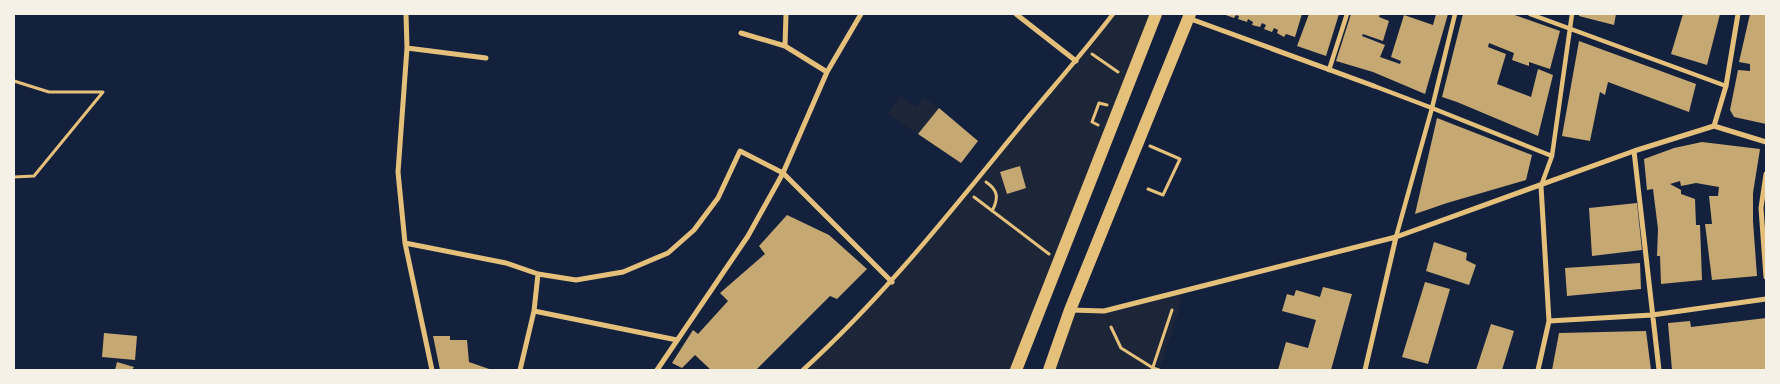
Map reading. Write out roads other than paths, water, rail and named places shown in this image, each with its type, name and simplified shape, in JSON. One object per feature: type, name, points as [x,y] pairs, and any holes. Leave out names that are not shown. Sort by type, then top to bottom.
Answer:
[{"type":"highway","points":[[1016,370],[1156,14]]},
{"type":"highway","points":[[1049,370],[1070,310],[1189,16]]},
{"type":"street","points":[[406,14],[407,48],[398,172],[405,243],[432,370]]},
{"type":"street","points":[[785,46],[786,14]]},
{"type":"street","points":[[657,370],[748,236],[783,173],[827,72],[861,14]]},
{"type":"street","points":[[1016,14],[1076,61]]},
{"type":"street","points":[[803,370],[892,282],[1037,105],[1086,50],[1113,14]]},
{"type":"street","points":[[1329,70],[1347,14]]},
{"type":"street","points":[[1365,370],[1396,237],[1432,108],[1455,14]]},
{"type":"street","points":[[1530,14],[1726,86]]},
{"type":"street","points":[[1538,370],[1549,321],[1541,186],[1552,156],[1572,14]]},
{"type":"street","points":[[1714,126],[1726,86],[1738,14]]},
{"type":"street","points":[[1189,16],[1432,108],[1552,156]]},
{"type":"street","points":[[741,33],[785,46],[827,72]]},
{"type":"street","points":[[407,48],[486,58]]},
{"type":"street","points":[[1070,310],[1104,311],[1396,237],[1634,151],[1714,126],[1766,142]]},
{"type":"street","points":[[405,243],[506,263],[538,274],[576,280],[623,272],[668,253],[694,230],[718,198],[740,151],[783,173],[892,282]]},
{"type":"street","points":[[1634,151],[1659,370]]},
{"type":"street","points":[[1766,174],[1761,208],[1766,277]]},
{"type":"street","points":[[520,370],[534,311],[538,274]]},
{"type":"street","points":[[1549,321],[1652,314],[1766,299]]},
{"type":"street","points":[[534,311],[677,340]]}]
